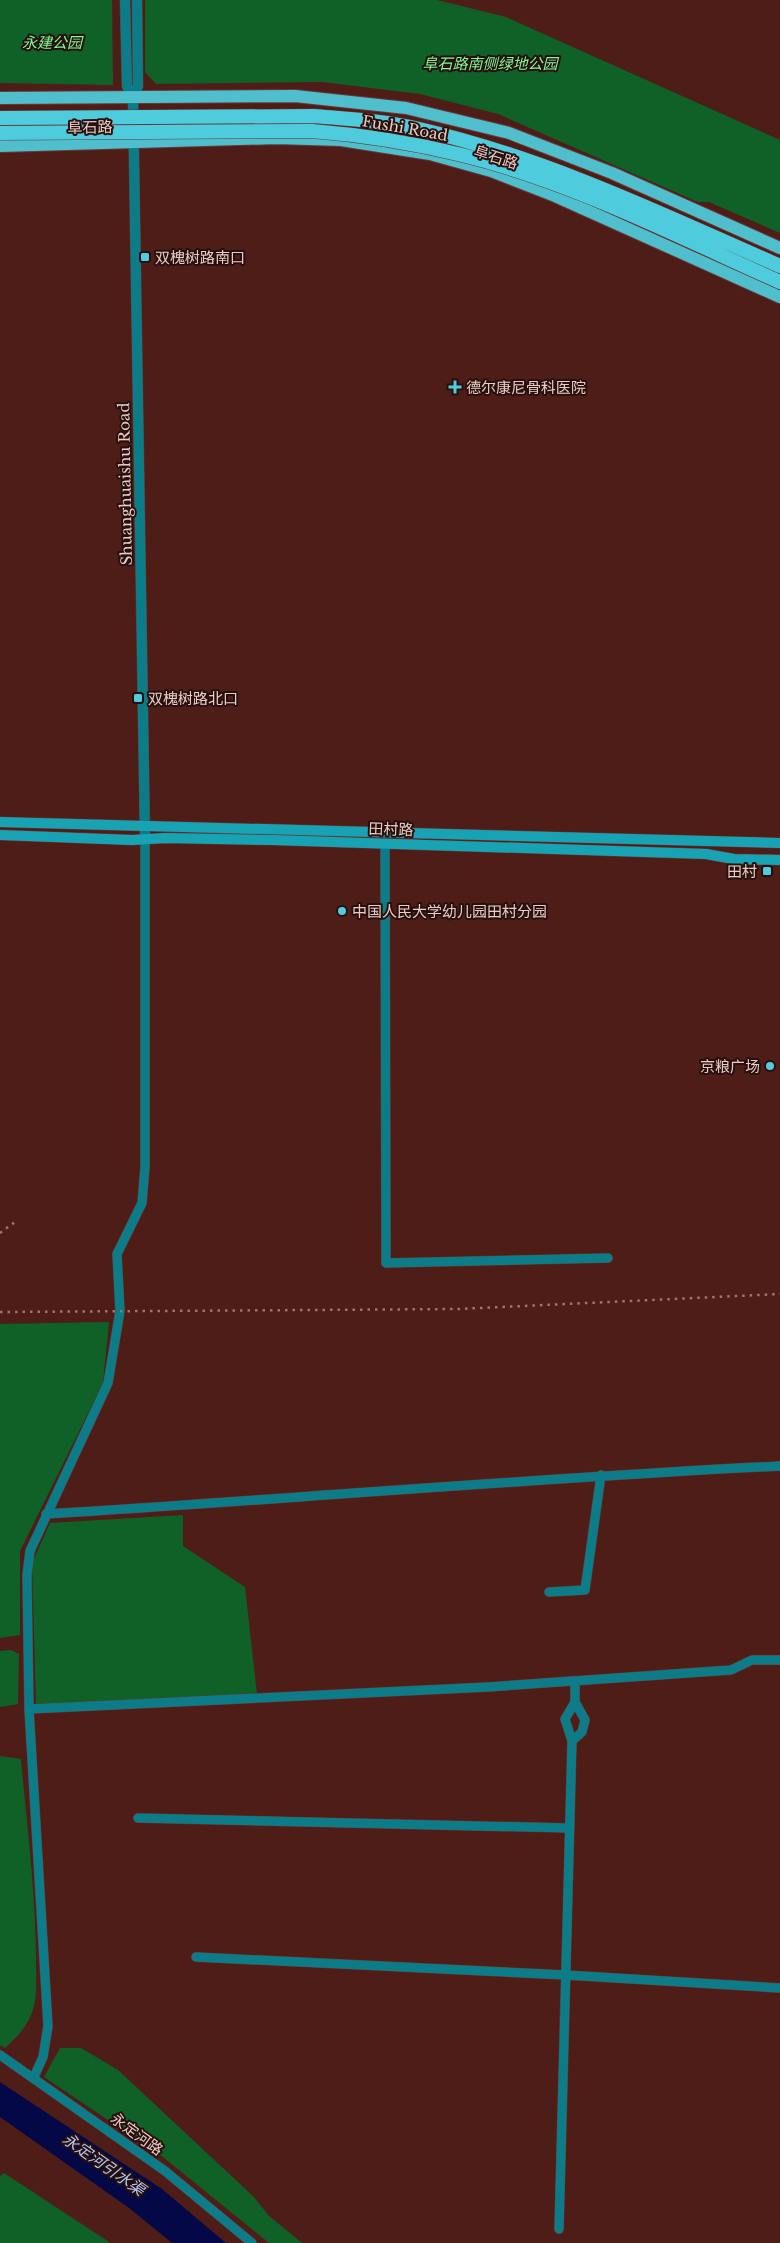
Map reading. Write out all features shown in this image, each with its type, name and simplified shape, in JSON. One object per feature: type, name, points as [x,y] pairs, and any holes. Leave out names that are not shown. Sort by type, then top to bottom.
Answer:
[{"type":"highway","name":"Fushi Road","points":[[0,118],[314,116],[361,120],[417,129],[515,155],[591,182],[780,266]]},
{"type":"highway","name":"Fushi Road","points":[[0,134],[312,131],[359,135],[415,144],[464,155],[586,196],[780,282]]},
{"type":"main road","name":"阜石路","points":[[0,98],[295,96],[371,103],[442,116],[509,133],[612,172],[780,248]]},
{"type":"main road","name":"阜石路","points":[[0,146],[277,138],[323,140],[430,154],[491,171],[555,196],[780,297]]},
{"type":"main road","name":"田村路","points":[[0,822],[145,824],[780,843]]},
{"type":"main road","name":"田村路","points":[[0,835],[123,840],[145,838],[706,854],[734,859],[780,860]]},
{"type":"street","points":[[125,0],[126,86],[133,98]]},
{"type":"street","points":[[133,98],[138,86],[137,0]]},
{"type":"street","name":"Shuanghuaishu Road","points":[[133,98],[145,838]]},
{"type":"street","points":[[34,2077],[43,2057],[48,2026],[29,1710],[26,1575],[30,1551],[108,1383],[120,1311],[117,1254],[142,1203],[145,1167],[145,838]]},
{"type":"street","points":[[386,844],[386,1263],[608,1258]]},
{"type":"street","points":[[46,1514],[280,1500],[601,1476],[780,1466]]},
{"type":"street","points":[[549,1592],[584,1590],[601,1476]]},
{"type":"street","points":[[29,1710],[286,1698],[575,1681],[731,1670],[752,1660],[780,1660]]},
{"type":"street","points":[[572,1742],[582,1732],[585,1720],[576,1702],[575,1681]]},
{"type":"street","points":[[559,2229],[568,1828],[572,1742],[565,1719],[576,1702]]},
{"type":"street","points":[[138,1818],[568,1828]]},
{"type":"street","points":[[196,1957],[566,1975],[780,1988]]},
{"type":"street","name":"永定河路","points":[[0,2055],[34,2077],[165,2171],[252,2243]]},
{"type":"green space","name":"永建公园","points":[[0,0],[112,0],[113,85],[0,83]]},
{"type":"green space","name":"阜石路南侧绿地公园","points":[[145,0],[437,0],[506,17],[780,140],[780,233],[709,202],[698,202],[498,114],[420,94],[322,82],[156,84],[145,72]]},
{"type":"green space","points":[[109,1322],[103,1383],[20,1551],[20,1635],[0,1638],[0,1324]]},
{"type":"green space","points":[[183,1515],[183,1546],[245,1587],[257,1694],[36,1705],[32,1563],[50,1523]]},
{"type":"green space","points":[[11,1650],[19,1654],[18,1704],[0,1707],[0,1651]]},
{"type":"green space","points":[[0,1756],[21,1759],[36,1937],[35,2003],[29,2020],[23,2029],[5,2048],[0,2045]]},
{"type":"green space","points":[[60,2048],[81,2048],[118,2070],[254,2197],[269,2216],[302,2243],[269,2243],[163,2157],[44,2077]]},
{"type":"green space","points":[[4,2173],[109,2243],[0,2243],[0,2176]]},
{"type":"water","name":"永定河引水渠","points":[[0,2082],[162,2189],[226,2243],[172,2243],[129,2208],[0,2117]]},
{"type":"railway","points":[[0,1233],[15,1222]]},
{"type":"railway","points":[[0,1312],[459,1309],[780,1294]]},
{"type":"place","name":"双槐树路南口","points":[[145,257]]},
{"type":"place","name":"德尔康尼骨科医院","points":[[455,387]]},
{"type":"place","name":"双槐树路北口","points":[[138,698]]},
{"type":"place","name":"田村","points":[[767,871]]},
{"type":"place","name":"中国人民大学幼儿园田村分园","points":[[342,911]]},
{"type":"place","name":"京粮广场","points":[[770,1066]]}]
